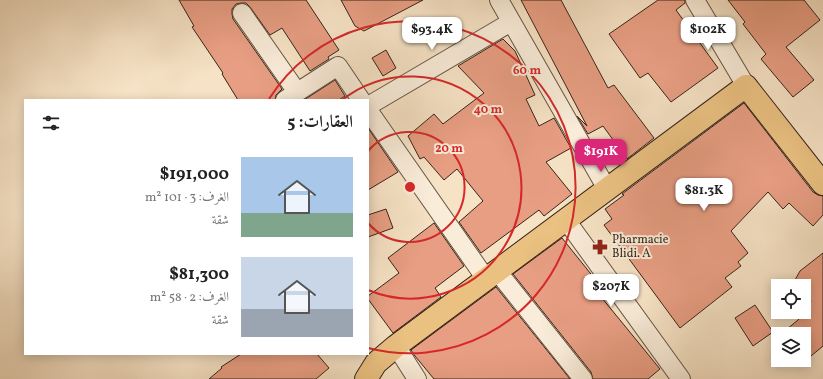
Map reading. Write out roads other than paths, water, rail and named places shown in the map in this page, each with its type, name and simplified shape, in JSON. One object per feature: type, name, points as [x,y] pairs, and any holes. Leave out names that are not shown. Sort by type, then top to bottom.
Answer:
[{"type":"main road","points":[[366,379],[376,363],[396,346],[746,86],[823,184]]},
{"type":"street","points":[[499,0],[607,189]]},
{"type":"street","points":[[695,0],[746,86]]},
{"type":"street","points":[[242,13],[291,96],[338,66],[360,99]]},
{"type":"street","points":[[369,105],[511,22]]},
{"type":"street","points":[[369,111],[491,275],[583,379]]},
{"type":"street","points":[[566,220],[675,377]]},
{"type":"street","points":[[396,346],[416,379]]},
{"type":"place","name":"Pharmacie Blidi. A","points":[[600,247]]}]
